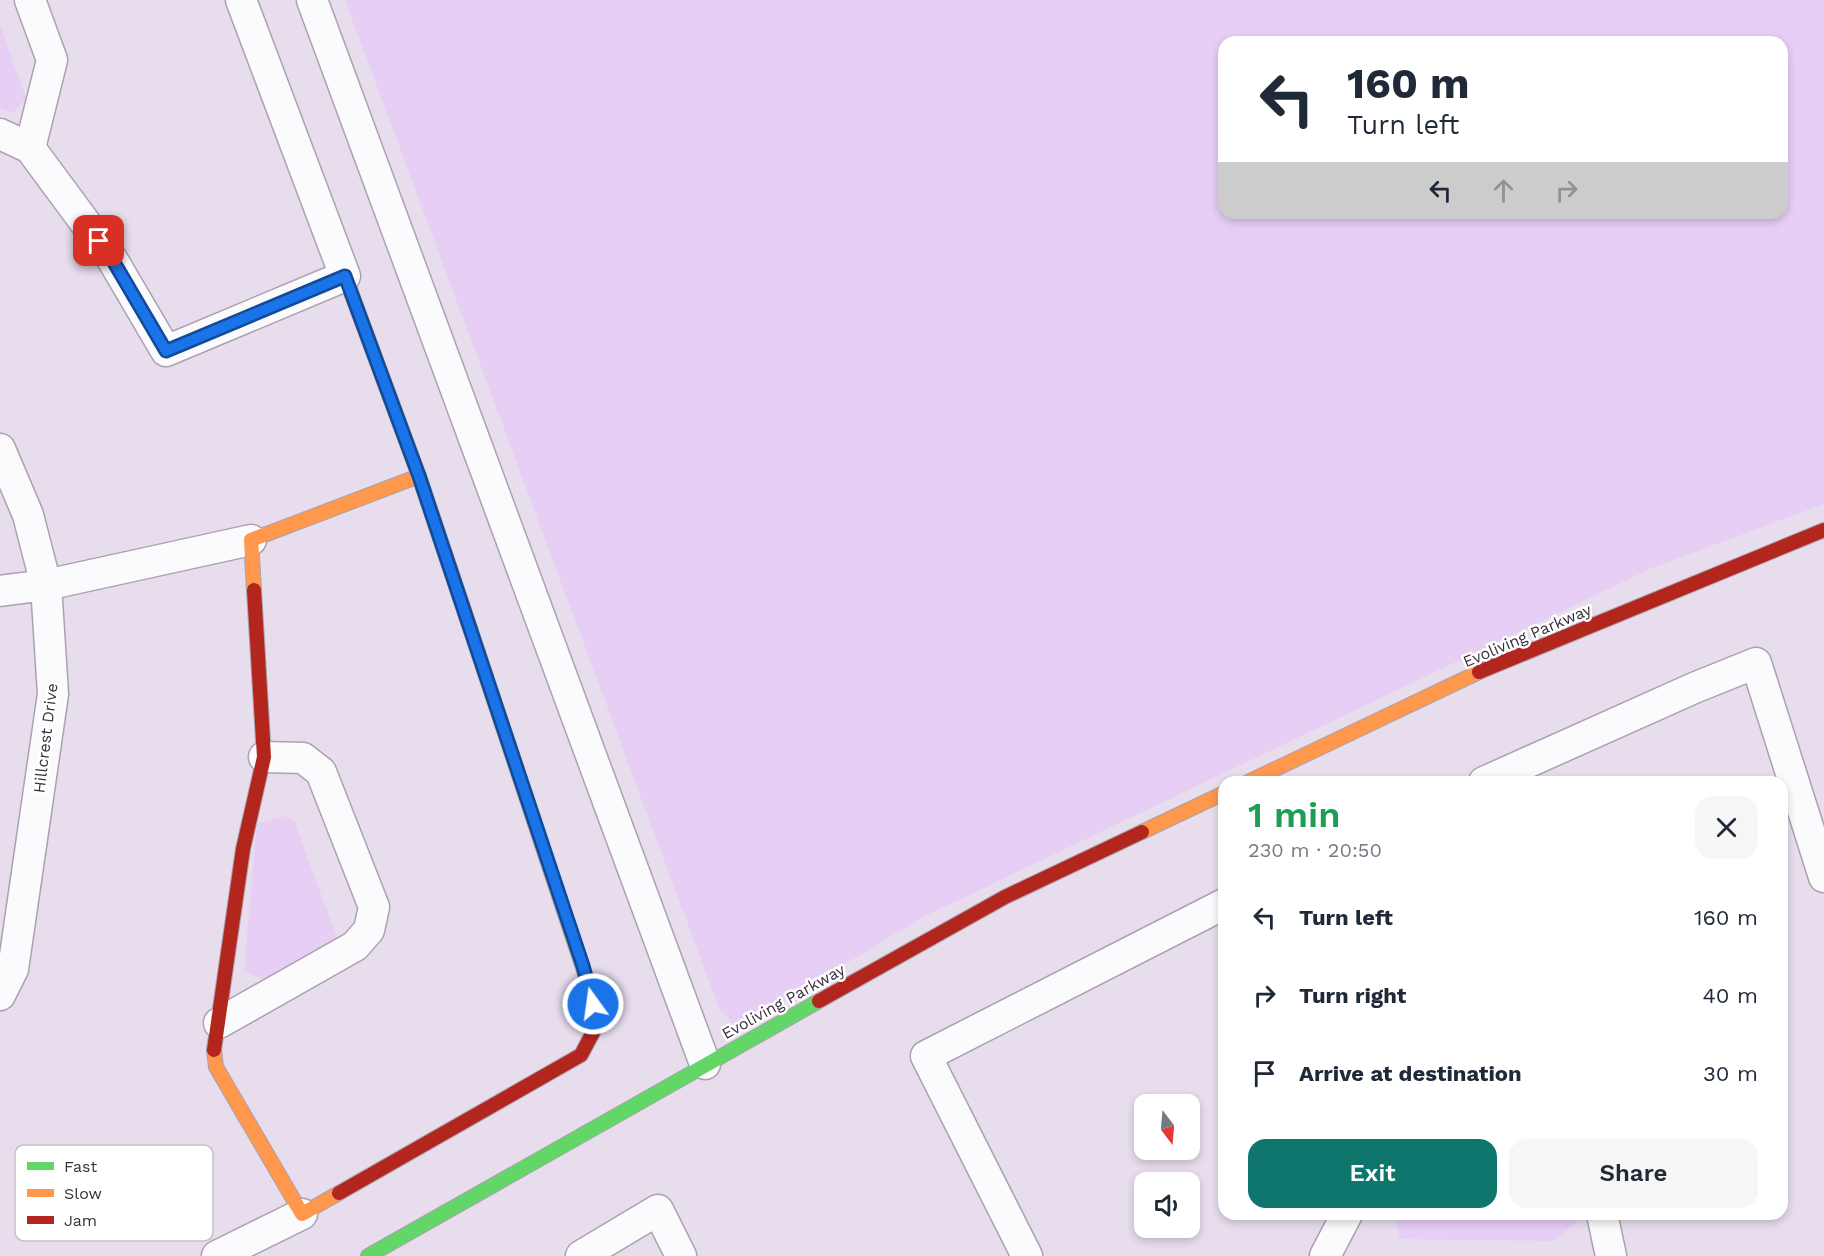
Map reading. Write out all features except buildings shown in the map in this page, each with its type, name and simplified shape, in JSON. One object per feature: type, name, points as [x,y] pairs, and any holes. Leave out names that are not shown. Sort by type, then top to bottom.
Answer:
[{"type":"street","points":[[30,0],[52,60],[30,148]]},
{"type":"street","points":[[217,1256],[302,1214],[581,1055],[598,1023],[579,955],[419,476],[241,0]]},
{"type":"street","points":[[312,0],[705,1064]]},
{"type":"street","points":[[0,134],[30,148],[112,259],[166,351],[345,276]]},
{"type":"street","name":"Hillcrest Drive","points":[[0,449],[28,515],[46,585],[53,694],[13,969],[0,995]]},
{"type":"street","points":[[0,591],[46,585],[251,540],[419,476]]},
{"type":"street","name":"Evoliving Parkway","points":[[1261,776],[1487,668],[1824,530]]},
{"type":"street","points":[[251,540],[264,757],[243,849],[214,1048],[216,1067],[302,1214]]},
{"type":"street","points":[[1497,776],[1694,688],[1756,663],[1824,877]]},
{"type":"street","points":[[219,1023],[355,946],[369,930],[374,907],[321,772],[303,758],[264,757]]},
{"type":"street","name":"Evoliving Parkway","points":[[368,1256],[705,1064],[1005,897],[1218,796]]},
{"type":"street","points":[[1028,1256],[926,1056],[1218,907]]},
{"type":"street","points":[[581,1256],[658,1210],[681,1256]]},
{"type":"street","points":[[1325,1256],[1344,1220]]},
{"type":"street","points":[[1603,1220],[1611,1256]]},
{"type":"shaded area","points":[[345,0],[1824,0],[1824,504],[1652,568],[921,918],[738,1029],[719,1008]]},
{"type":"shaded area","points":[[0,24],[26,99],[12,113],[0,108]]},
{"type":"shaded area","points":[[283,816],[294,821],[337,937],[269,981],[244,971],[257,824]]},
{"type":"shaded area","points":[[1395,1220],[1578,1220],[1555,1241],[1400,1239]]},
{"type":"traffic: fast","points":[[368,1256],[819,1001]]},
{"type":"traffic: slow","points":[[254,590],[251,540],[419,476]]},
{"type":"traffic: slow","points":[[471,631],[586,977]]},
{"type":"traffic: slow","points":[[1261,776],[1479,672]]},
{"type":"traffic: slow","points":[[1142,832],[1218,796]]},
{"type":"traffic: slow","points":[[214,1050],[216,1067],[302,1214],[339,1193]]},
{"type":"traffic: jam","points":[[345,276],[419,476],[471,631]]},
{"type":"traffic: jam","points":[[1479,672],[1824,530]]},
{"type":"traffic: jam","points":[[214,1050],[243,849],[264,757],[254,590]]},
{"type":"traffic: jam","points":[[819,1001],[1005,897],[1142,832]]},
{"type":"traffic: jam","points":[[339,1193],[581,1055],[598,1023],[586,977]]},
{"type":"route","points":[[99,241],[166,351],[345,276],[419,476],[583,966],[593,1004]]}]
